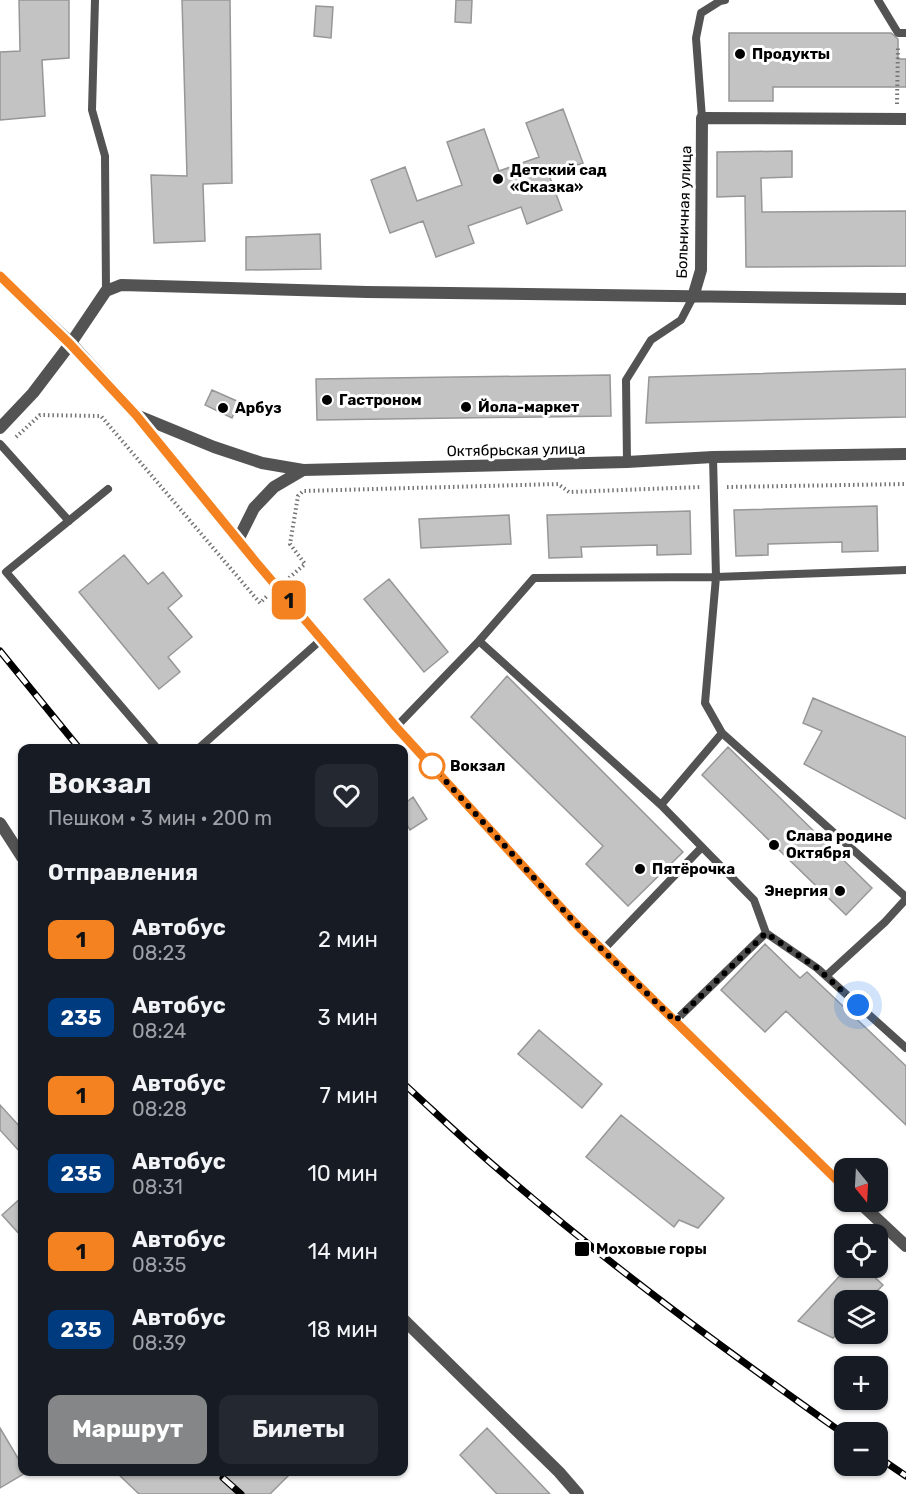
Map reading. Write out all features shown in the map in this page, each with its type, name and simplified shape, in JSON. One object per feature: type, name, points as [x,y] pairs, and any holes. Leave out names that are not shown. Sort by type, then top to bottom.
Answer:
[{"type":"street","points":[[702,118],[901,119]]},
{"type":"street","name":"Больничная улица","points":[[702,118],[701,270],[693,297],[906,299]]},
{"type":"street","points":[[0,276],[70,344],[136,415],[396,727],[576,924],[834,1177]]},
{"type":"street","points":[[0,428],[33,393],[106,291],[121,285],[367,292],[693,297]]},
{"type":"street","name":"Октябрьская улица","points":[[136,415],[214,447],[262,463],[303,470],[627,462],[713,457],[906,454]]},
{"type":"street","points":[[238,540],[254,508],[274,487],[303,470]]},
{"type":"street","points":[[0,823],[18,851]]},
{"type":"street","points":[[870,1212],[906,1246]]},
{"type":"street","points":[[408,1324],[560,1473],[578,1494]]},
{"type":"lane","points":[[95,0],[92,110],[105,156],[106,291]]},
{"type":"lane","points":[[702,118],[696,38],[700,14],[720,0],[725,0]]},
{"type":"lane","points":[[878,0],[902,33]]},
{"type":"lane","points":[[627,462],[626,380],[651,340],[681,320],[693,297]]},
{"type":"lane","points":[[2,446],[69,521]]},
{"type":"lane","points":[[713,457],[716,577],[705,704],[722,733],[906,898],[885,922],[826,976]]},
{"type":"lane","points":[[108,489],[6,572],[154,744]]},
{"type":"lane","points":[[396,727],[479,641],[534,578],[716,577],[906,570]]},
{"type":"lane","points":[[204,744],[322,639]]},
{"type":"lane","points":[[479,641],[661,805],[754,900],[766,933],[826,976],[906,1048]]},
{"type":"lane","points":[[661,805],[722,733]]},
{"type":"lane","points":[[603,950],[702,847]]},
{"type":"lane","points":[[675,1021],[766,933]]},
{"type":"path","points":[[901,119],[902,33]]},
{"type":"path","points":[[2,446],[40,415],[101,416],[260,603],[305,564],[291,544],[298,496],[303,491],[558,484],[569,492],[906,484]]},
{"type":"building","points":[[19,0],[69,0],[69,58],[42,60],[45,116],[0,120],[0,52],[20,51]]},
{"type":"building","points":[[182,0],[230,0],[232,183],[203,184],[205,241],[154,243],[151,175],[187,176]]},
{"type":"building","points":[[456,0],[472,0],[471,23],[455,22]]},
{"type":"building","points":[[316,6],[333,7],[331,38],[314,36]]},
{"type":"building","points":[[729,33],[891,33],[898,39],[898,59],[906,59],[906,87],[773,87],[773,101],[729,101]]},
{"type":"building","points":[[563,109],[583,163],[549,175],[562,210],[527,224],[521,207],[468,226],[474,243],[436,257],[423,221],[390,233],[371,180],[405,167],[417,201],[462,185],[447,142],[484,129],[499,171],[539,157],[526,123]]},
{"type":"building","points":[[792,151],[792,177],[761,178],[762,212],[906,211],[906,266],[746,267],[745,196],[717,197],[717,152]]},
{"type":"building","points":[[320,234],[321,269],[246,270],[246,237]]},
{"type":"building","points":[[906,369],[906,417],[646,423],[649,377]]},
{"type":"building","points":[[610,375],[611,416],[317,420],[316,379]]},
{"type":"building","points":[[212,390],[239,402],[232,418],[205,405]]},
{"type":"building","points":[[877,506],[878,551],[842,552],[842,542],[768,544],[768,555],[736,556],[734,510]]},
{"type":"building","points":[[690,511],[691,554],[657,555],[657,545],[581,547],[582,557],[549,558],[547,515]]},
{"type":"building","points":[[509,515],[511,544],[421,548],[419,519]]},
{"type":"building","points":[[124,555],[148,584],[163,572],[182,596],[168,608],[192,637],[168,657],[180,672],[159,689],[79,592]]},
{"type":"building","points":[[389,579],[448,652],[424,672],[364,599]]},
{"type":"building","points":[[507,676],[683,852],[628,906],[586,864],[603,846],[471,717]]},
{"type":"building","points":[[813,698],[906,737],[906,819],[804,764],[822,731],[803,723]]},
{"type":"building","points":[[728,747],[872,888],[846,915],[702,775]]},
{"type":"building","points":[[413,797],[427,819],[410,830],[408,827],[408,801]]},
{"type":"building","points":[[765,944],[800,978],[807,972],[906,1066],[906,1125],[786,1011],[765,1032],[721,990]]},
{"type":"building","points":[[539,1030],[602,1084],[582,1108],[518,1054]]},
{"type":"building","points":[[0,1105],[18,1125],[18,1150],[0,1130]]},
{"type":"building","points":[[621,1115],[724,1198],[698,1228],[679,1220],[674,1227],[586,1157]]},
{"type":"building","points":[[18,1201],[18,1233],[2,1215]]},
{"type":"building","points":[[838,1278],[876,1278],[883,1285],[878,1290],[834,1290],[833,1338],[798,1321]]},
{"type":"building","points":[[0,1428],[18,1458],[18,1476],[20,1476],[0,1488]]},
{"type":"building","points":[[487,1428],[550,1494],[497,1494],[460,1455]]},
{"type":"building","points":[[120,1476],[288,1476],[270,1494],[139,1494]]},
{"type":"railway","points":[[0,651],[76,744]]},
{"type":"railway","points":[[408,1088],[492,1164],[587,1243],[714,1341],[834,1427]]},
{"type":"railway","points":[[888,1464],[906,1476]]},
{"type":"railway","points":[[223,1478],[241,1494]]},
{"type":"bus line","name":"1","points":[[0,276],[70,344],[136,415],[255,561],[396,727],[576,924],[834,1177]]},
{"type":"place","name":"Продукты","points":[[740,54]]},
{"type":"place","name":"Детский сад «Сказка»","points":[[498,179]]},
{"type":"place","name":"Гастроном","points":[[327,400]]},
{"type":"place","name":"Йола-маркет","points":[[466,407]]},
{"type":"place","name":"Арбуз","points":[[223,408]]},
{"type":"place","name":"Вокзал","points":[[432,766]]},
{"type":"place","name":"Слава родине Октября","points":[[774,845]]},
{"type":"place","name":"Пятёрочка","points":[[640,869]]},
{"type":"place","name":"Энергия","points":[[840,891]]},
{"type":"place","name":"Моховые горы","points":[[582,1249]]},
{"type":"route","points":[[432,766],[576,924],[675,1021],[766,933],[817,968],[858,1005]]}]
